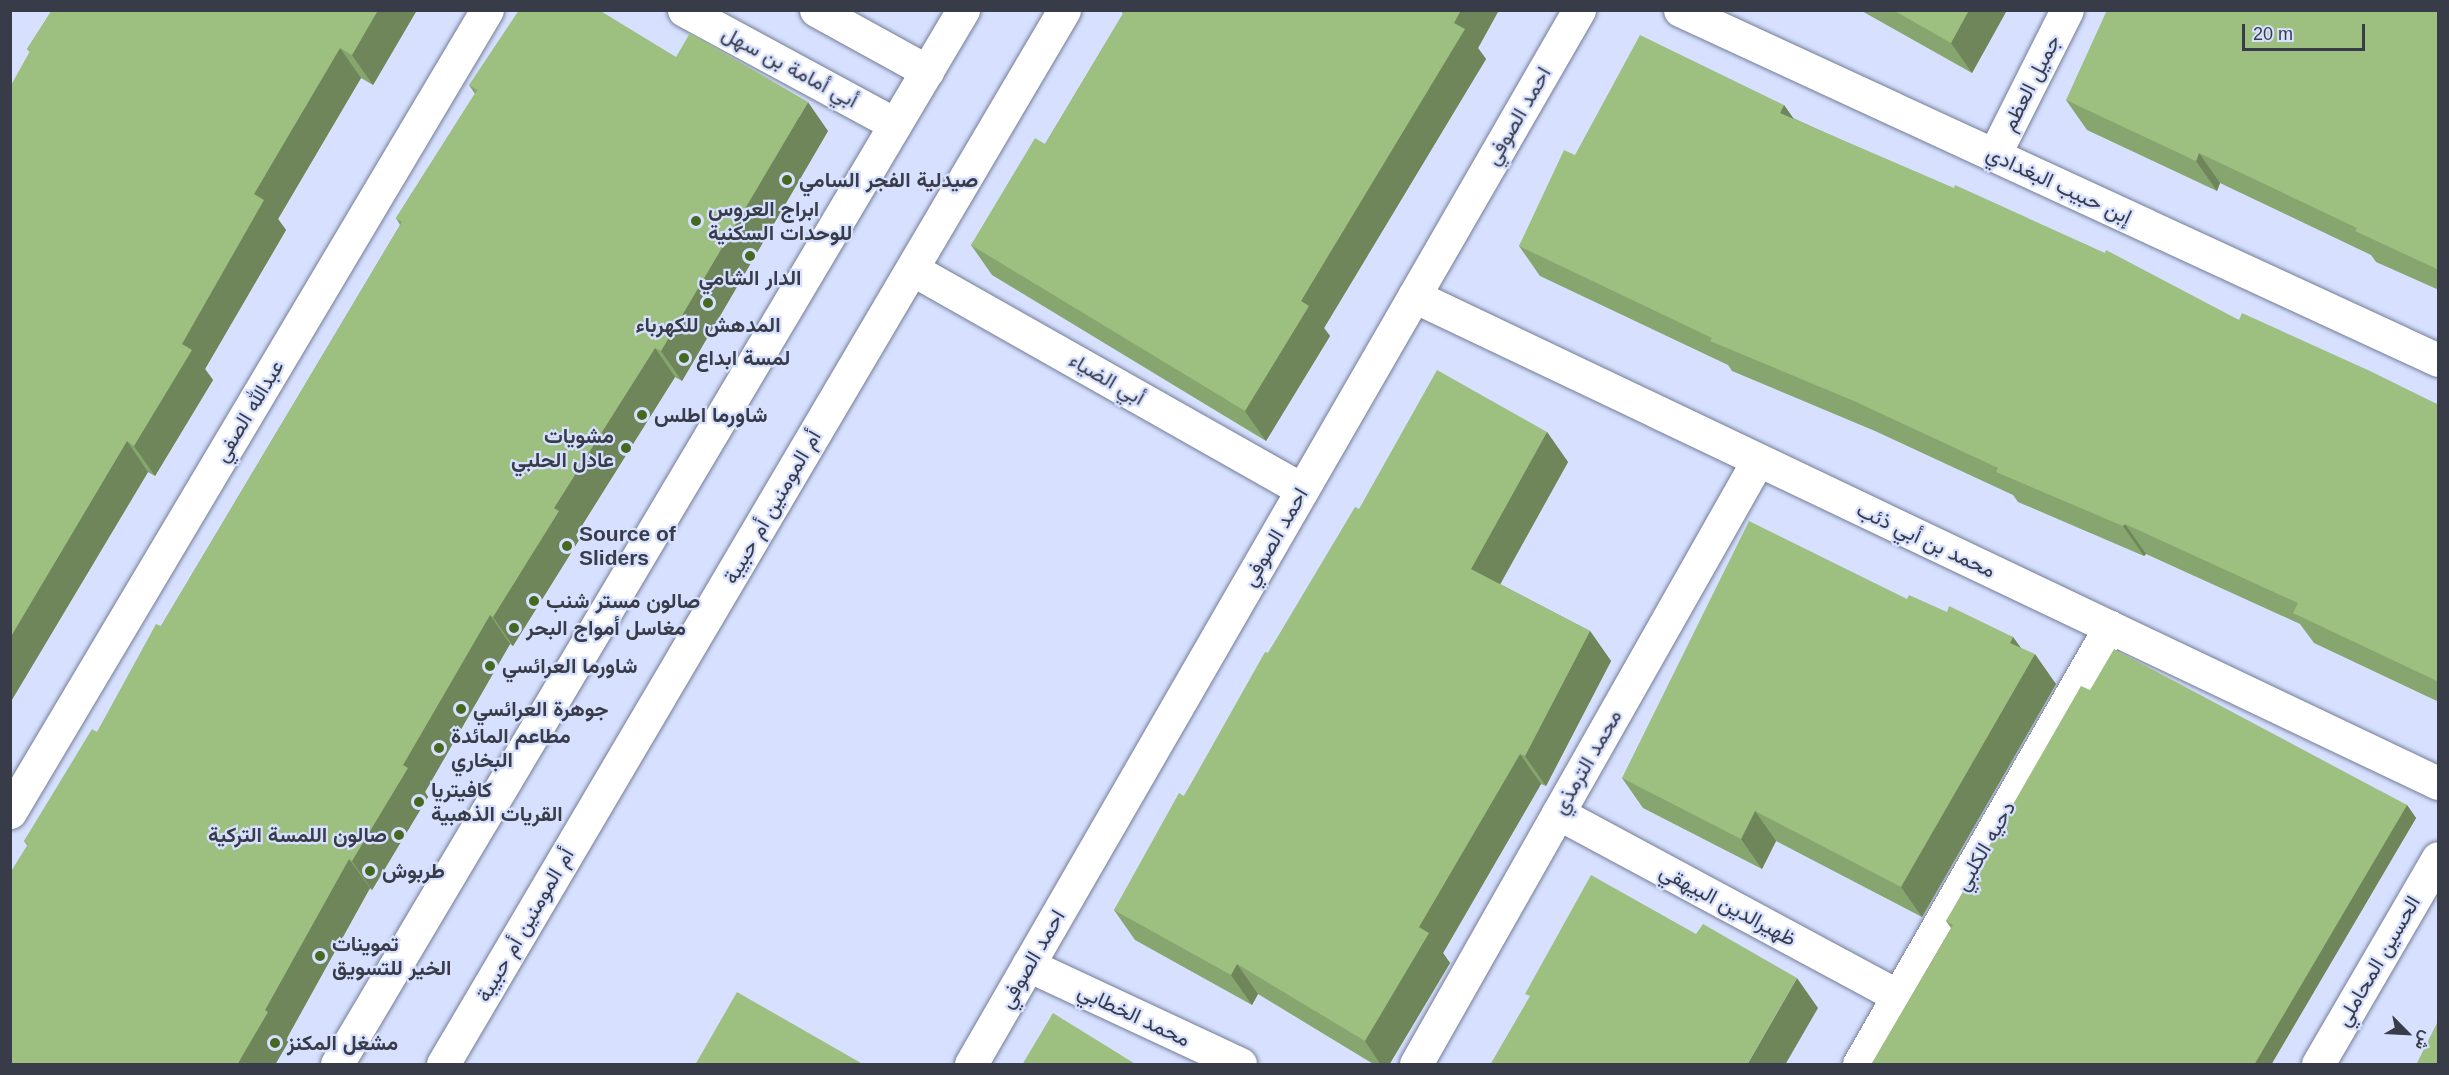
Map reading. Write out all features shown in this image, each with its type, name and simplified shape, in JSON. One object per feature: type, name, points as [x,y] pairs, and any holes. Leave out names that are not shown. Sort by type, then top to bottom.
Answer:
[{"type":"street","name":"عبدالله الصفي","points":[[10,812],[487,10]]},
{"type":"street","name":"أبي أمامة بن سهل","points":[[684,10],[896,124]]},
{"type":"street","points":[[816,10],[927,71]]},
{"type":"street","points":[[337,1065],[963,10]]},
{"type":"street","name":"أم المومنين أم حبيبة","points":[[443,1065],[1064,10]]},
{"type":"street","name":"احمد الصوفي","points":[[971,1065],[1579,10]]},
{"type":"street","name":"إبن حبيب البغدادي","points":[[1680,10],[2439,360]]},
{"type":"street","name":"جميل العظم","points":[[1994,155],[2067,10]]},
{"type":"street","name":"أبي الضياء","points":[[912,269],[1302,490]]},
{"type":"street","name":"محمد بن أبي ذئب","points":[[1414,296],[2439,783]]},
{"type":"street","name":"محمد الترمذي","points":[[1416,1065],[1758,460]]},
{"type":"street","name":"دحيه الكلبي","points":[[1859,1065],[2110,627]]},
{"type":"street","name":"ظهيرالدين البيهقي","points":[[1558,813],[1898,996]]},
{"type":"street","name":"الحسين المحاملي","points":[[2318,1065],[2439,858]]},
{"type":"street","name":"محمد الخطابي","points":[[1028,965],[1240,1065]]},
{"type":"building","points":[[52,10],[378,10],[352,55],[340,48],[254,194],[264,200],[182,344],[192,350],[134,446],[127,441],[10,638],[10,87],[30,51],[27,49]]},
{"type":"building","points":[[519,10],[599,10],[676,57],[690,33],[808,102],[661,351],[655,348],[554,508],[559,511],[493,617],[490,615],[403,765],[408,768],[352,861],[349,859],[265,1010],[268,1012],[237,1065],[10,1065],[10,873],[28,844],[24,841],[92,729],[97,732],[156,624],[161,626],[402,222],[396,218],[477,90],[469,85]]},
{"type":"building","points":[[1125,10],[1461,10],[1454,23],[1465,29],[1301,301],[1309,306],[1245,411],[971,245],[1035,138],[1045,144]]},
{"type":"building","points":[[1893,10],[1969,10],[1951,43]]},
{"type":"building","points":[[2107,10],[2439,10],[2439,270],[2355,231],[2357,228],[2199,153],[2196,161],[2066,100]]},
{"type":"building","points":[[1640,35],[1784,105],[1780,113],[1954,188],[1955,185],[2105,253],[2106,250],[2239,320],[2242,313],[2439,405],[2439,682],[2293,613],[2298,603],[2125,524],[2123,526],[1996,472],[1998,468],[1854,401],[1710,341],[1712,338],[1519,246],[1564,150],[1575,155]]},
{"type":"building","points":[[1437,370],[1547,432],[1471,569],[1590,631],[1525,756],[1520,754],[1419,927],[1429,933],[1365,1041],[1237,964],[1231,975],[1114,910],[1179,793],[1184,796],[1265,652],[1268,653],[1355,507],[1359,509]]},
{"type":"building","points":[[1749,521],[1907,599],[1909,595],[1947,612],[1949,606],[2013,637],[2010,643],[2035,654],[1901,887],[1755,811],[1741,839],[1622,778]]},
{"type":"building","points":[[2114,649],[2407,805],[2254,1065],[1871,1065],[1953,925],[1946,921],[2081,686],[2090,690]]},
{"type":"building","points":[[1591,875],[1696,934],[1703,924],[1797,978],[1747,1065],[1490,1065],[1530,996],[1525,994]]},
{"type":"building","points":[[737,992],[861,1063],[860,1065],[695,1065]]},
{"type":"building","points":[[1053,1013],[1137,1065],[1022,1065]]},
{"type":"building","points":[[2439,1019],[2439,1065],[2416,1065]]},
{"type":"place","name":"صيدلية الفجر السامي","points":[[787,180]]},
{"type":"place","name":"ابراج العروس للوحدات السكنية","points":[[696,221]]},
{"type":"place","name":"الدار الشامي","points":[[750,256]]},
{"type":"place","name":"المدهش للكهرباء","points":[[708,303]]},
{"type":"place","name":"لمسة ابداع","points":[[684,358]]},
{"type":"place","name":"شاورما اطلس","points":[[642,415]]},
{"type":"place","name":"مشويات عادل الحلبي","points":[[626,448]]},
{"type":"place","name":"Source of Sliders","points":[[567,546]]},
{"type":"place","name":"صالون مستر شنب","points":[[534,601]]},
{"type":"place","name":"مغاسل أمواج البحر","points":[[514,628]]},
{"type":"place","name":"شاورما العرائسي","points":[[490,666]]},
{"type":"place","name":"جوهرة العرائسي","points":[[461,709]]},
{"type":"place","name":"مطاعم المائدة البخاري","points":[[439,748]]},
{"type":"place","name":"كافيتريا القريات الذهبية","points":[[419,802]]},
{"type":"place","name":"صالون اللمسة التركية","points":[[399,835]]},
{"type":"place","name":"طربوش","points":[[370,871]]},
{"type":"place","name":"تموينات الخير للتسويق","points":[[320,956]]},
{"type":"place","name":"مشغل المكنز","points":[[275,1043]]}]
